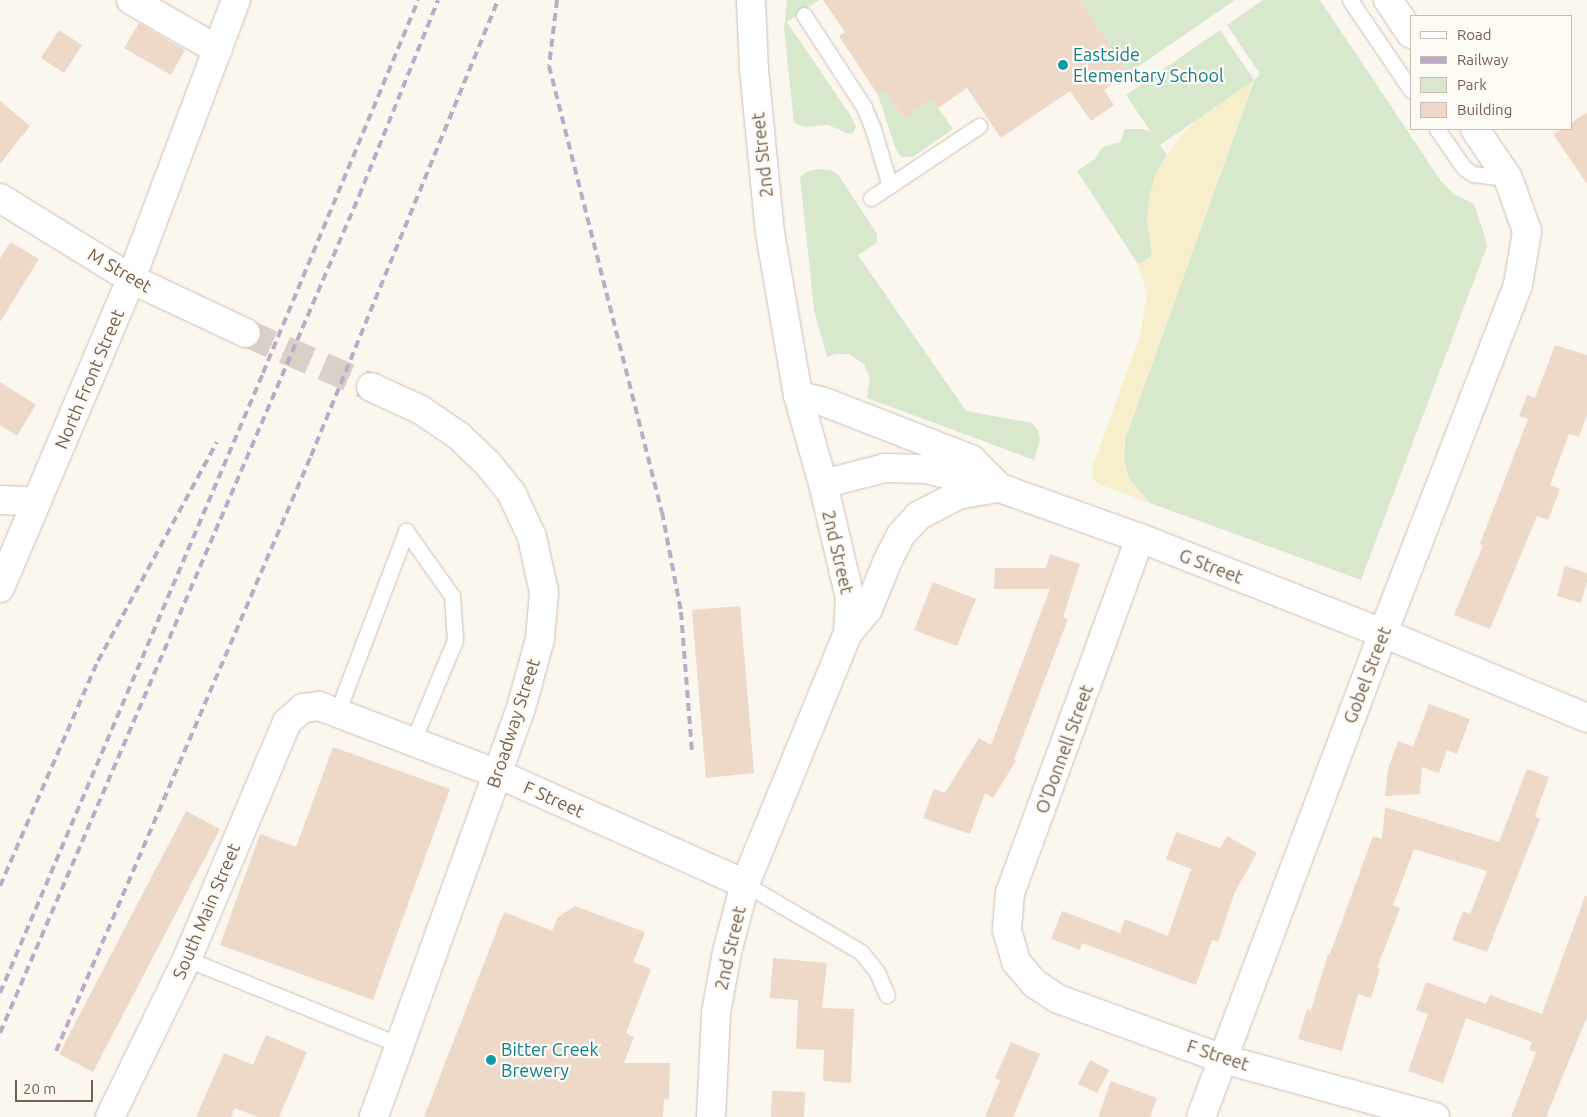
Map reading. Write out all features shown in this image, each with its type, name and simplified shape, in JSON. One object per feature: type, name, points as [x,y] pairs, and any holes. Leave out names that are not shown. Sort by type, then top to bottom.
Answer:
[{"type":"street","name":"North Front Street","points":[[0,588],[132,279],[236,0]]},
{"type":"street","name":"2nd Street","points":[[711,1117],[716,1013],[727,952],[745,884],[848,633],[850,598],[823,484],[798,395],[770,233],[754,70],[751,0]]},
{"type":"street","points":[[1388,0],[1410,33]]},
{"type":"street","points":[[137,2],[218,50]]},
{"type":"street","points":[[1476,130],[1508,178]]},
{"type":"street","name":"Gobel Street","points":[[1201,1117],[1383,633],[1518,285],[1526,230],[1508,178]]},
{"type":"street","name":"M Street","points":[[0,198],[132,279],[246,333]]},
{"type":"street","name":"Broadway Street","points":[[371,387],[421,410],[459,436],[488,464],[512,494],[532,537],[544,592],[540,639],[521,708],[374,1117]]},
{"type":"street","points":[[798,395],[826,403],[971,459],[1000,488]]},
{"type":"street","name":"G Street","points":[[823,484],[885,468],[926,468],[1000,488],[1140,538],[1383,633],[1587,718]]},
{"type":"street","points":[[848,633],[868,609],[888,560],[901,535],[918,516],[958,495],[1000,488]]},
{"type":"street","points":[[0,500],[36,501]]},
{"type":"street","name":"O'Donnell Street","points":[[1016,962],[1007,930],[1010,894],[1140,538]]},
{"type":"street","name":"F Street","points":[[303,708],[319,706],[498,774],[745,884]]},
{"type":"street","name":"South Main Street","points":[[110,1117],[186,959],[287,722],[303,708]]},
{"type":"street","name":"F Street","points":[[1016,962],[1035,984],[1058,1000],[1223,1059],[1435,1117]]},
{"type":"lane","points":[[1350,0],[1410,89]]},
{"type":"lane","points":[[804,15],[864,107],[873,129],[890,186]]},
{"type":"lane","points":[[871,198],[979,126]]},
{"type":"lane","points":[[1438,130],[1464,168],[1473,174],[1508,178]]},
{"type":"lane","points":[[337,713],[406,531],[452,596],[455,640],[413,742]]},
{"type":"lane","points":[[745,884],[861,952],[877,972],[887,995]]},
{"type":"lane","points":[[186,959],[400,1044]]},
{"type":"green space","points":[[787,0],[819,0],[787,22],[851,116],[856,127],[853,133],[849,134],[828,125],[805,127],[794,123],[784,29]]},
{"type":"green space","points":[[1080,0],[1235,0],[1129,73]]},
{"type":"green space","points":[[1263,0],[1320,0],[1441,181],[1454,194],[1474,204],[1487,246],[1361,580],[1150,503],[1129,479],[1124,459],[1125,439],[1254,81],[1160,145],[1167,155],[1155,175],[1152,253],[1150,259],[1138,264],[1077,171],[1095,159],[1101,149],[1120,142],[1125,129],[1142,129],[1151,132],[1126,95],[1220,30],[1254,80],[1260,74],[1227,25]]},
{"type":"green space","points":[[885,90],[904,118],[932,99],[953,129],[913,157],[901,157],[895,147],[878,95]]},
{"type":"green space","points":[[819,169],[831,170],[839,176],[877,234],[877,243],[858,255],[966,411],[1032,423],[1038,430],[1040,440],[1034,460],[867,398],[870,378],[864,364],[849,354],[835,354],[827,357],[814,310],[800,177],[808,171]]},
{"type":"sand","points":[[1254,80],[1125,439],[1124,459],[1129,479],[1150,503],[1098,484],[1093,477],[1092,468],[1141,333],[1147,293],[1138,264],[1152,256],[1147,221],[1149,197],[1155,175],[1180,137],[1197,120]]},
{"type":"building","name":"Eastside Elementary School","points":[[823,0],[1080,0],[1129,73],[1104,90],[1114,105],[1091,121],[1070,91],[1001,138],[967,88],[938,108],[932,99],[904,118],[885,90],[878,95],[839,36],[845,32]]},
{"type":"building","points":[[139,23],[185,50],[171,75],[124,48]]},
{"type":"building","points":[[59,30],[82,45],[64,73],[41,58]]},
{"type":"building","points":[[0,101],[30,126],[0,164]]},
{"type":"building","points":[[1587,112],[1587,184],[1553,134],[1560,130],[1572,130],[1572,122]]},
{"type":"building","points":[[10,242],[39,259],[0,322],[0,259]]},
{"type":"building","points":[[1555,345],[1587,355],[1587,415],[1579,437],[1569,434],[1550,485],[1560,489],[1548,520],[1537,516],[1490,629],[1454,615],[1483,545],[1480,544],[1528,419],[1519,416],[1527,395],[1535,398]]},
{"type":"building","points":[[0,382],[36,405],[17,436],[0,425]]},
{"type":"building","points":[[1050,554],[1080,564],[1063,617],[1068,619],[1014,760],[1016,761],[993,798],[985,793],[970,834],[923,818],[934,789],[945,793],[979,738],[991,745],[1050,589],[994,589],[995,568],[1046,568]]},
{"type":"building","points":[[1565,566],[1587,573],[1587,582],[1581,603],[1557,596]]},
{"type":"building","points":[[933,582],[976,599],[957,646],[914,630]]},
{"type":"building","points":[[740,606],[754,773],[706,778],[692,610]]},
{"type":"building","points":[[1429,704],[1470,719],[1457,754],[1447,750],[1439,773],[1422,767],[1420,794],[1385,796],[1388,769],[1398,741],[1413,747]]},
{"type":"building","points":[[333,747],[450,789],[373,1000],[220,945],[260,834],[296,847]]},
{"type":"building","points":[[1527,769],[1549,777],[1535,816],[1540,819],[1487,952],[1452,940],[1463,911],[1470,914],[1487,871],[1414,849],[1393,905],[1400,908],[1377,968],[1380,969],[1371,998],[1358,994],[1342,1051],[1298,1039],[1307,1009],[1311,1010],[1328,954],[1330,954],[1373,836],[1382,839],[1385,807],[1499,842]]},
{"type":"building","points":[[186,811],[220,829],[93,1072],[59,1054]]},
{"type":"building","points":[[1176,832],[1220,848],[1227,836],[1257,853],[1235,892],[1218,942],[1212,940],[1196,985],[1082,943],[1080,950],[1051,939],[1062,911],[1120,933],[1125,919],[1168,936],[1191,869],[1166,859]]},
{"type":"building","points":[[1585,896],[1587,896],[1587,1017],[1546,1117],[1511,1117],[1536,1052],[1529,1050],[1532,1042],[1466,1018],[1443,1083],[1408,1071],[1428,1014],[1416,1010],[1426,982],[1486,1004],[1490,995],[1542,1014]]},
{"type":"building","points":[[575,906],[645,932],[633,962],[651,969],[626,1033],[634,1037],[624,1063],[670,1063],[669,1100],[664,1099],[663,1117],[424,1117],[504,912],[552,931],[558,917]]},
{"type":"building","points":[[773,958],[827,963],[822,1008],[854,1009],[851,1083],[823,1081],[824,1050],[796,1049],[798,1000],[770,998]]},
{"type":"building","points":[[266,1035],[307,1052],[279,1117],[258,1117],[235,1108],[231,1117],[196,1117],[224,1053],[253,1065]]},
{"type":"building","points":[[1011,1042],[1040,1054],[1013,1117],[985,1117],[1000,1080],[995,1078]]},
{"type":"building","points":[[1090,1060],[1109,1070],[1097,1093],[1078,1084]]},
{"type":"building","points":[[1111,1081],[1157,1098],[1150,1117],[1098,1117]]},
{"type":"building","points":[[772,1091],[805,1092],[804,1117],[771,1117]]},
{"type":"tunnel","points":[[246,333],[371,387]]},
{"type":"railway","points":[[0,993],[263,373],[418,0]]},
{"type":"railway","points":[[0,1033],[359,196],[438,0]]},
{"type":"railway","points":[[56,1051],[311,456],[498,0]]},
{"type":"railway","points":[[557,0],[549,66],[662,512],[681,612],[692,752]]},
{"type":"railway","points":[[0,886],[98,661],[217,442]]},
{"type":"place","name":"Eastside Elementary School","points":[[1063,65]]},
{"type":"place","name":"Bitter Creek Brewery","points":[[491,1060]]}]
